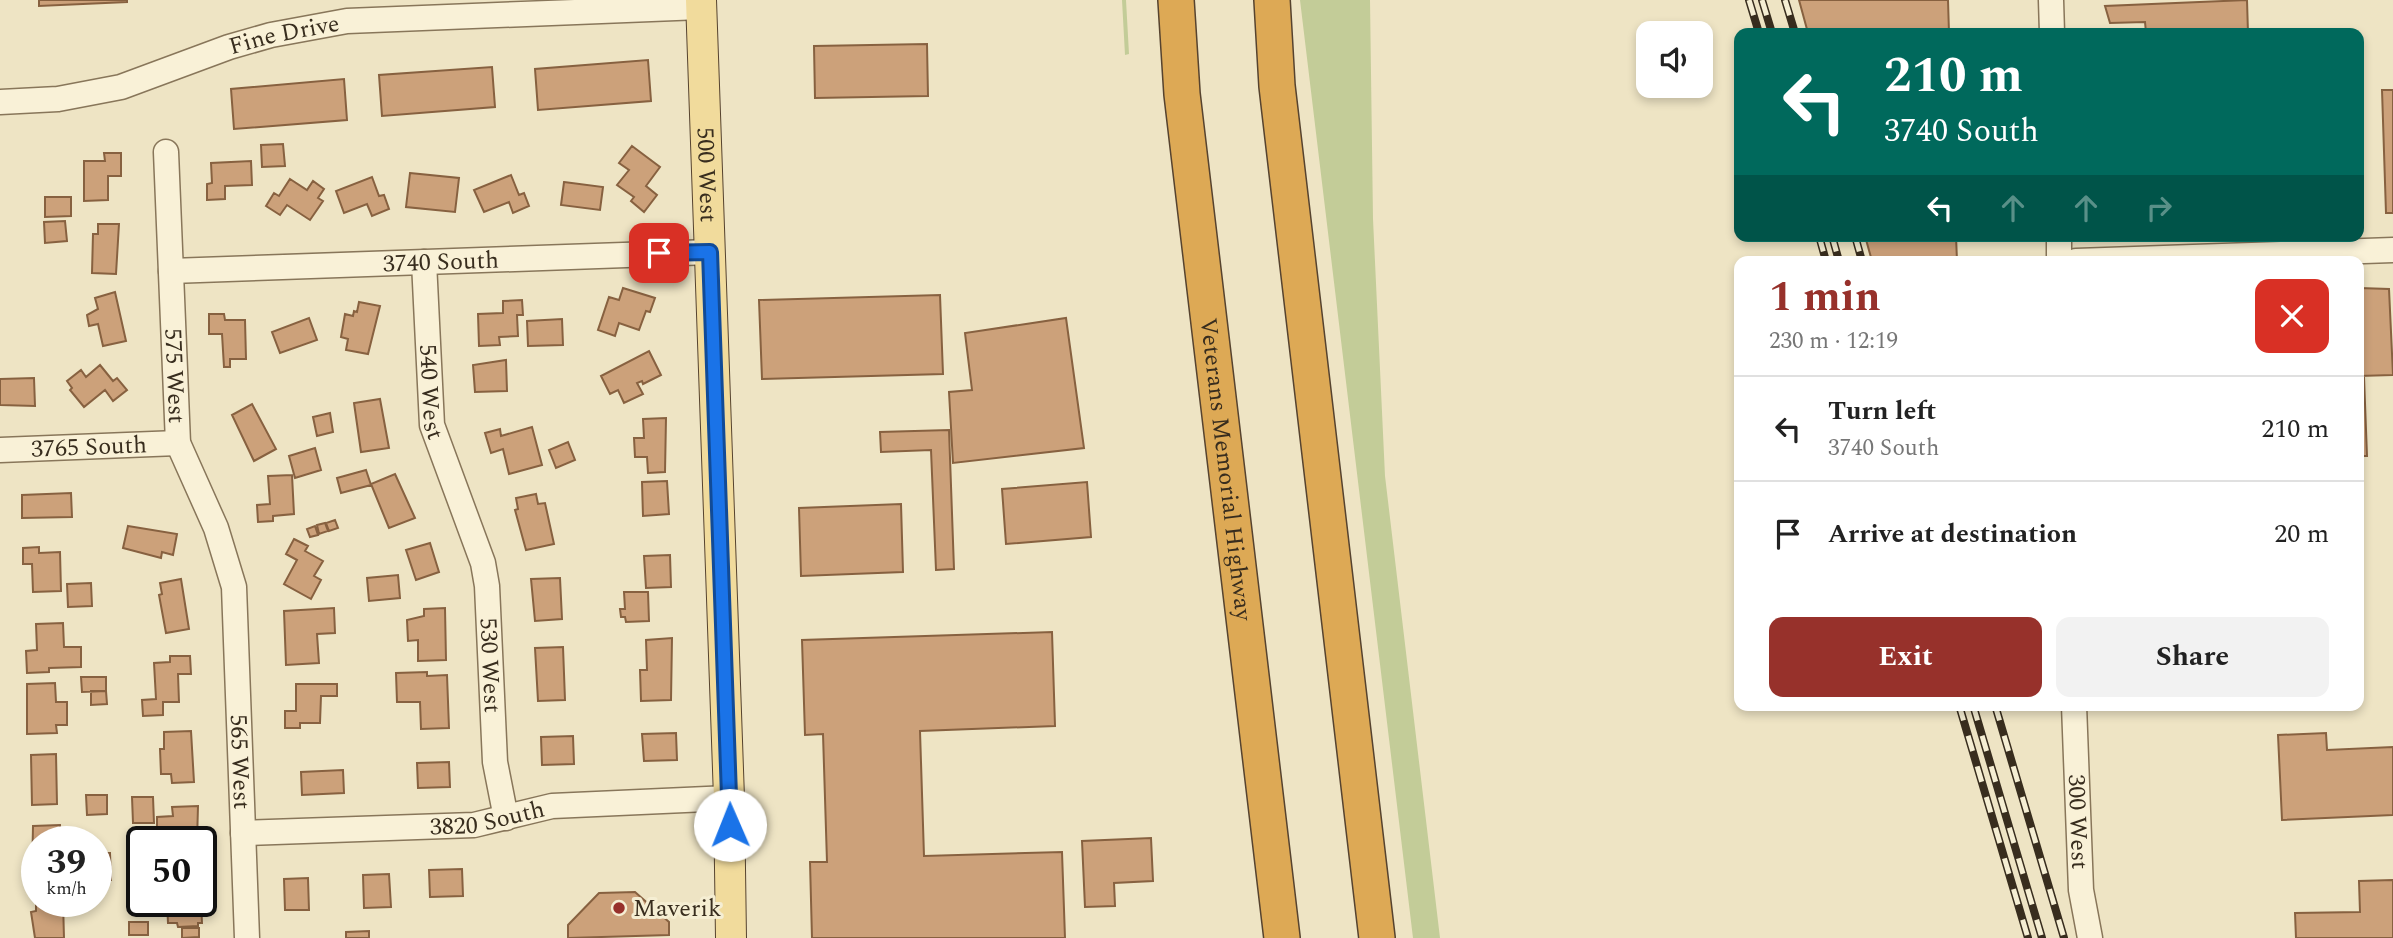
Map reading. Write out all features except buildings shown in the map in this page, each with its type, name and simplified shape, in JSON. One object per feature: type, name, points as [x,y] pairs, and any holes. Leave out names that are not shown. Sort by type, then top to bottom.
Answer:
[{"type":"highway","name":"Veterans Memorial Highway","points":[[1176,0],[1182,94],[1282,938]]},
{"type":"highway","points":[[1272,0],[1277,86],[1377,938]]},
{"type":"main road","name":"500 West","points":[[701,4],[729,798],[731,938]]},
{"type":"street","points":[[2051,0],[2052,28]]},
{"type":"street","name":"Fine Drive","points":[[0,102],[58,99],[101,92],[250,41],[347,21],[701,4]]},
{"type":"street","name":"575 West","points":[[166,152],[178,443],[216,528],[234,587]]},
{"type":"street","points":[[2220,256],[2393,250]]},
{"type":"street","name":"3740 South","points":[[171,271],[710,252]]},
{"type":"street","name":"540 West","points":[[424,262],[432,425],[439,450],[467,514]]},
{"type":"street","name":"3765 South","points":[[0,450],[178,443]]},
{"type":"street","name":"530 West","points":[[467,514],[487,586],[495,762],[506,818]]},
{"type":"street","name":"565 West","points":[[234,587],[247,938]]},
{"type":"street","name":"300 West","points":[[2074,711],[2081,890],[2090,938]]},
{"type":"street","name":"3820 South","points":[[243,833],[474,825],[552,806],[729,798]]},
{"type":"green space","points":[[1122,0],[1126,0],[1129,54],[1125,55]]},
{"type":"green space","points":[[1300,0],[1370,0],[1373,219],[1385,476],[1440,938],[1413,938]]},
{"type":"railway","points":[[1749,0],[1757,28]]},
{"type":"railway","points":[[1762,0],[1770,28]]},
{"type":"railway","points":[[1785,0],[1793,28]]},
{"type":"railway","points":[[1821,242],[1825,256]]},
{"type":"railway","points":[[1834,242],[1838,256]]},
{"type":"railway","points":[[1857,242],[1861,256]]},
{"type":"railway","points":[[1961,711],[2028,938]]},
{"type":"railway","points":[[1975,711],[2042,938]]},
{"type":"railway","points":[[1997,711],[2064,938]]},
{"type":"place","name":"Maverik","points":[[619,908]]},
{"type":"route","points":[[659,253],[710,252],[730,825]]}]
